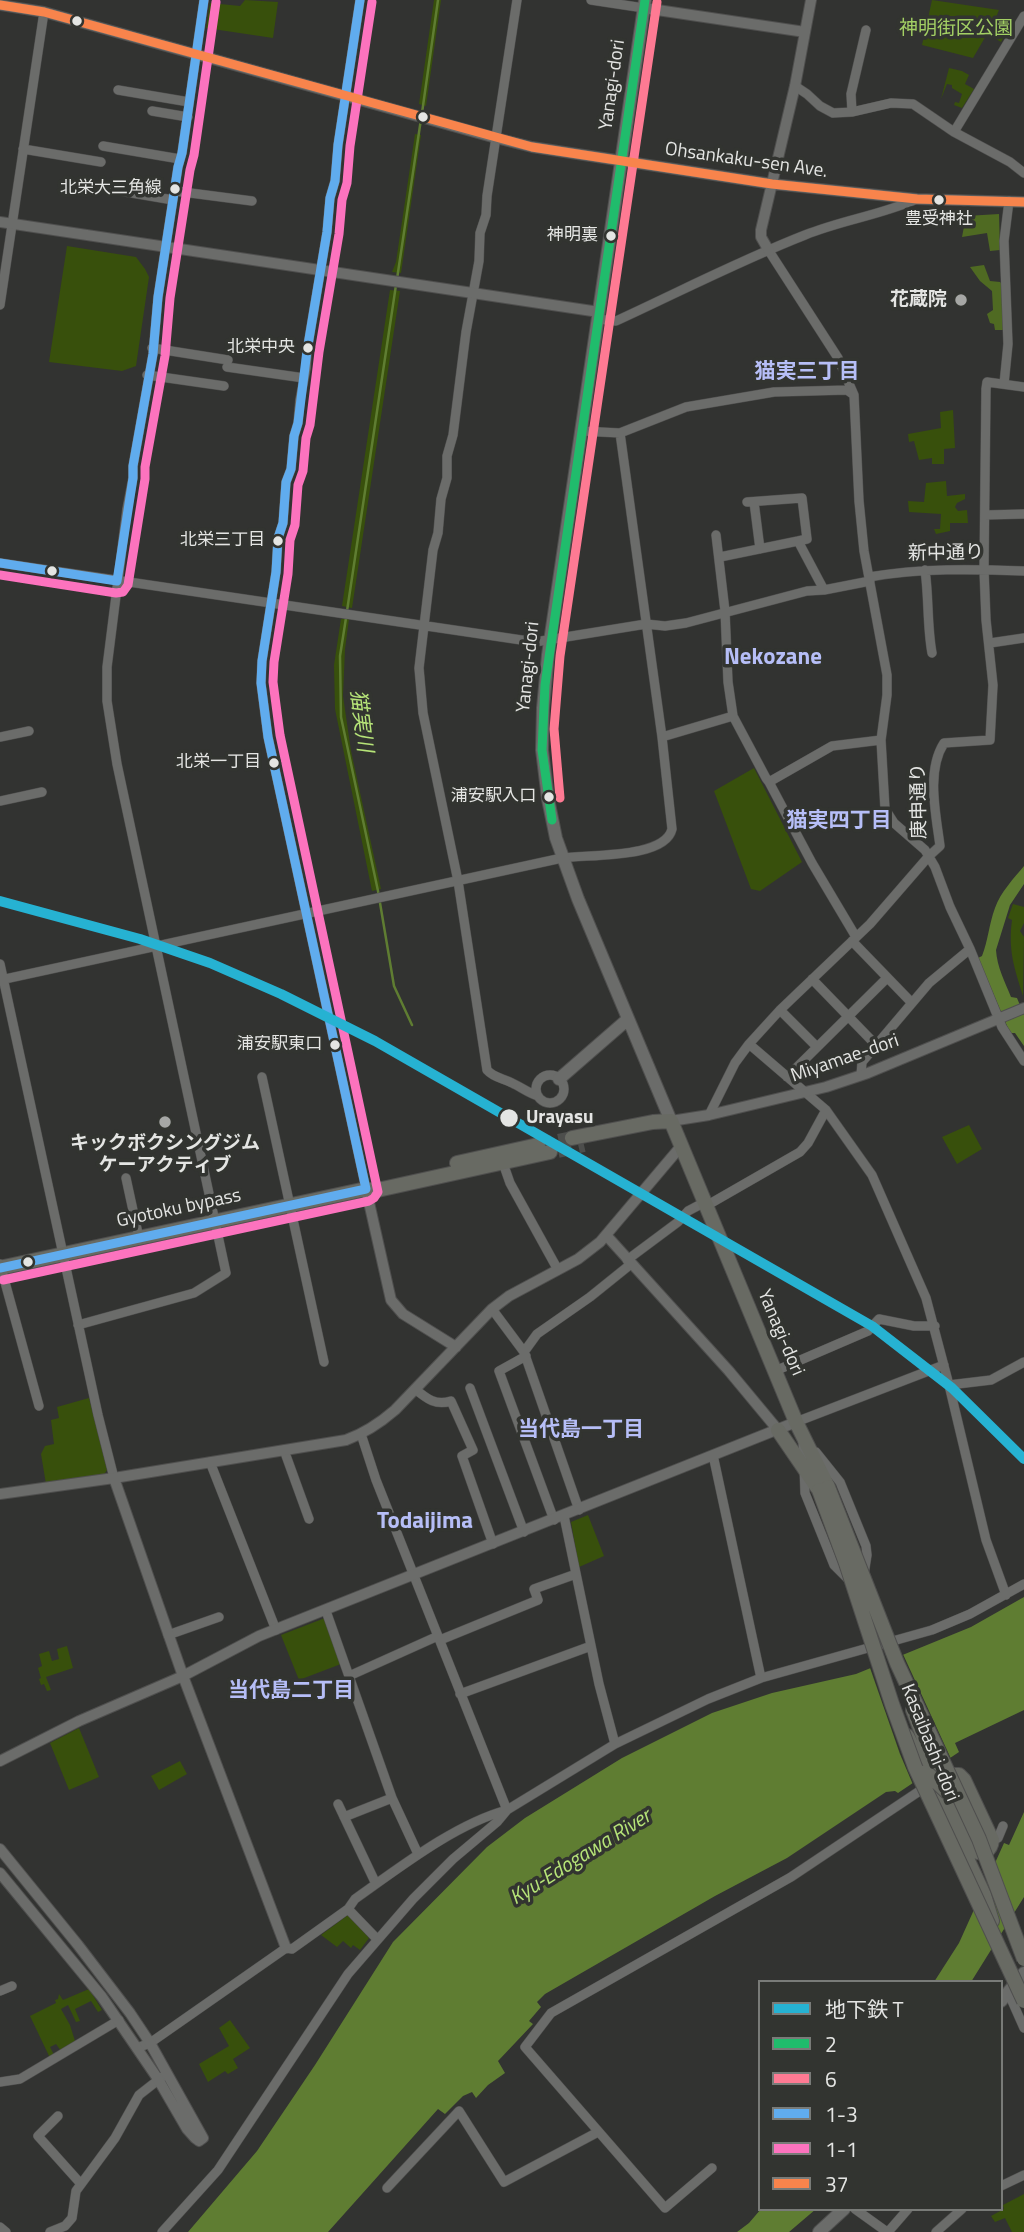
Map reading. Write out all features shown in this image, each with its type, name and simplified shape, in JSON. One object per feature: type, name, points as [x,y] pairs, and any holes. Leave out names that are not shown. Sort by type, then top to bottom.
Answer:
[{"type":"main road","name":"Yanagi-dori","points":[[645,4],[551,639],[543,708],[542,750],[548,799],[562,858],[823,1488]]},
{"type":"main road","points":[[559,1079],[628,1019]]},
{"type":"main road","points":[[578,1142],[653,1122],[671,1121]]},
{"type":"main road","name":"Gyotoku bypass","points":[[0,1266],[366,1189],[373,1191],[503,1163],[544,1149],[371,1182],[366,1189]]},
{"type":"main road","points":[[778,1430],[804,1467],[823,1488]]},
{"type":"main road","name":"Kasaibashi-dori","points":[[823,1488],[897,1663],[983,1849],[1022,1953]]},
{"type":"main road","name":"Kasaibashi-dori","points":[[823,1488],[897,1720],[915,1767],[1024,2001]]},
{"type":"main road","points":[[897,1663],[953,1829],[984,1895],[1002,1954]]},
{"type":"main road","points":[[897,1720],[926,1772],[944,1797],[975,1851],[987,1851],[992,1846],[992,1840],[964,1780],[959,1775],[952,1775],[932,1784],[944,1797]]},
{"type":"main road","points":[[953,1829],[986,1880],[1022,1953]]},
{"type":"main road","points":[[1005,1996],[1024,1973]]},
{"type":"main road","points":[[819,2232],[842,2211]]},
{"type":"street","points":[[78,1325],[194,1293],[226,1273],[109,722],[107,667],[117,581],[204,0]]},
{"type":"street","points":[[360,0],[298,423],[292,446],[291,469],[286,482],[285,510],[278,538],[276,572],[262,661],[263,699],[268,737],[391,1300],[403,1314],[456,1347]]},
{"type":"street","points":[[517,0],[486,215],[480,233],[479,261],[453,435],[447,456],[447,478],[439,508],[438,533],[433,550],[433,568],[419,668],[423,713],[458,881],[488,1070],[489,1073],[551,1104],[557,1102],[563,1092],[559,1079],[551,1075],[539,1081],[538,1096]]},
{"type":"street","points":[[591,0],[645,4],[805,33]]},
{"type":"street","points":[[811,0],[761,237],[832,348],[854,395],[864,551],[887,676],[881,740],[885,809],[894,823],[929,856],[1000,1018],[1024,1061]]},
{"type":"street","name":"Ohsankaku-sen Ave.","points":[[0,5],[45,6],[196,54],[496,138],[621,161],[772,184],[917,199],[1024,202]]},
{"type":"street","points":[[0,305],[2,272],[12,224],[45,6]]},
{"type":"street","points":[[954,132],[1024,16]]},
{"type":"street","points":[[852,112],[851,94],[866,30]]},
{"type":"street","points":[[795,86],[833,113],[906,103],[925,111],[954,132],[1010,162],[1024,173]]},
{"type":"street","points":[[118,90],[188,102]]},
{"type":"street","points":[[152,111],[188,117]]},
{"type":"street","points":[[103,146],[180,159]]},
{"type":"street","points":[[23,149],[101,162]]},
{"type":"street","points":[[97,187],[252,201]]},
{"type":"street","points":[[0,222],[473,293],[616,321],[837,223],[899,207],[917,199]]},
{"type":"street","points":[[1004,384],[1008,344],[1004,241],[1009,201]]},
{"type":"street","points":[[152,348],[304,378]]},
{"type":"street","points":[[148,375],[224,386]]},
{"type":"street","points":[[1024,387],[987,382],[984,430],[984,570],[986,620],[990,643],[1024,638]]},
{"type":"street","points":[[581,431],[620,433],[686,407],[774,392],[847,390],[854,395]]},
{"type":"street","points":[[2,979],[562,858],[643,852],[672,833],[662,737],[620,433]]},
{"type":"street","points":[[720,557],[760,549],[807,539],[802,498],[750,502],[760,549]]},
{"type":"street","points":[[985,515],[1024,514]]},
{"type":"street","points":[[716,535],[733,716],[854,939],[912,1003]]},
{"type":"street","points":[[798,541],[824,590]]},
{"type":"street","name":"新中通り","points":[[0,563],[535,642],[646,624],[665,626],[807,591],[925,570],[1024,571]]},
{"type":"street","points":[[925,570],[929,602],[928,633],[932,653]]},
{"type":"street","name":"庚申通り","points":[[929,856],[940,846],[934,769],[937,754],[944,743],[990,740],[993,684],[990,643]]},
{"type":"street","points":[[662,737],[733,716]]},
{"type":"street","points":[[0,737],[29,731]]},
{"type":"street","points":[[769,782],[832,746],[881,740]]},
{"type":"street","points":[[0,801],[42,793]]},
{"type":"street","points":[[709,1115],[735,1063],[749,1044],[779,1010],[854,939],[929,856]]},
{"type":"street","points":[[861,1075],[862,1062],[929,983],[970,949]]},
{"type":"street","points":[[0,964],[114,1478],[183,1676],[286,1948]]},
{"type":"street","points":[[787,1077],[887,978]]},
{"type":"street","points":[[812,979],[876,1045]]},
{"type":"street","name":"Miyamae-dori","points":[[671,1121],[806,1093],[861,1075],[1024,1008]]},
{"type":"street","points":[[779,1010],[817,1047]]},
{"type":"street","points":[[749,1044],[826,1110],[872,1175],[926,1298],[935,1326],[986,1540],[1006,1595]]},
{"type":"street","points":[[262,1077],[324,1362]]},
{"type":"street","points":[[615,1744],[598,1684],[576,1574],[559,1518],[499,1371],[525,1354],[537,1334],[590,1297],[688,1211],[706,1204],[800,1152],[826,1110]]},
{"type":"street","points":[[0,1494],[346,1440],[361,1434],[379,1424],[492,1309],[509,1296],[592,1250],[682,1145]]},
{"type":"street","points":[[503,1163],[510,1183],[558,1270]]},
{"type":"street","points":[[126,1178],[139,1238]]},
{"type":"street","points":[[606,1235],[729,1371],[778,1430]]},
{"type":"street","points":[[0,1266],[38,1406]]},
{"type":"street","points":[[492,1309],[525,1354],[579,1510]]},
{"type":"street","points":[[775,1371],[868,1331],[878,1319],[914,1326],[935,1326]]},
{"type":"street","points":[[949,1385],[991,1380],[1024,1362]]},
{"type":"street","points":[[0,1761],[79,1721],[183,1676],[276,1630],[944,1364]]},
{"type":"street","points":[[470,1388],[524,1532]]},
{"type":"street","points":[[415,1389],[428,1400],[443,1404],[451,1401],[473,1450],[462,1456],[493,1544]]},
{"type":"street","points":[[361,1434],[376,1480],[507,1810]]},
{"type":"street","points":[[804,1440],[840,1482],[866,1546],[865,1590],[880,1644]]},
{"type":"street","points":[[804,1440],[805,1493],[830,1557],[854,1586],[880,1644]]},
{"type":"street","points":[[284,1450],[309,1520]]},
{"type":"street","points":[[713,1455],[761,1678]]},
{"type":"street","points":[[210,1462],[276,1630]]},
{"type":"street","points":[[349,1676],[538,1600],[534,1589],[576,1574]]},
{"type":"street","points":[[137,2048],[150,2043],[286,1948],[292,1949],[418,1854],[489,1815],[507,1810],[615,1744],[708,1699],[761,1678],[932,1630],[970,1614],[1024,1584]]},
{"type":"street","points":[[326,1611],[392,1798],[418,1854]]},
{"type":"street","points":[[168,1635],[219,1617]]},
{"type":"street","points":[[460,1694],[591,1646]]},
{"type":"street","points":[[712,2168],[665,2208],[525,2047],[551,2013],[791,1877],[915,1792],[932,1784]]},
{"type":"street","points":[[344,1816],[392,1798]]},
{"type":"street","points":[[338,1804],[376,1884]]},
{"type":"street","points":[[162,2232],[223,2162],[348,1974],[453,1859],[497,1822],[507,1810]]},
{"type":"street","points":[[992,1840],[998,1838],[1003,1826]]},
{"type":"street","points":[[0,1849],[113,1989],[150,2043],[162,2077],[187,2129],[199,2141],[203,2138],[162,2077],[137,2048],[102,1997],[0,1873]]},
{"type":"street","points":[[348,1909],[377,1940]]},
{"type":"street","points":[[0,1992],[12,1986]]},
{"type":"street","points":[[1005,1996],[1024,2028]]},
{"type":"street","points":[[0,2082],[20,2079],[119,2020]]},
{"type":"street","points":[[50,2232],[65,2226],[72,2218],[76,2191],[115,2138],[139,2095],[162,2077]]},
{"type":"street","points":[[387,2188],[458,2111],[504,2182],[598,2132]]},
{"type":"street","points":[[58,2116],[38,2136],[81,2184]]},
{"type":"street","points":[[1003,2185],[1024,2175]]},
{"type":"street","points":[[858,2211],[887,2232],[906,2211]]},
{"type":"street","points":[[936,2232],[960,2211]]},
{"type":"street","points":[[0,2227],[6,2232]]},
{"type":"green space","points":[[245,0],[278,2],[273,38],[206,28],[210,3],[240,6]]},
{"type":"green space","points":[[434,0],[441,0],[426,106],[419,104]]},
{"type":"green space","name":"神明街区公園","points":[[932,0],[999,10],[992,27],[1005,35],[1001,42],[987,34],[973,58],[922,45]]},
{"type":"green space","points":[[949,68],[969,75],[965,84],[974,89],[962,108],[954,105],[955,102],[959,103],[962,94],[952,88],[952,85],[947,84],[941,99]]},
{"type":"green space","points":[[415,134],[421,135],[401,273],[392,272],[396,262]]},
{"type":"green space","points":[[67,246],[136,257],[145,269],[149,277],[136,366],[122,371],[49,362]]},
{"type":"green space","points":[[390,290],[400,291],[352,608],[342,606]]},
{"type":"green space","points":[[953,410],[955,448],[944,449],[944,464],[932,464],[932,458],[919,460],[914,441],[909,442],[908,434],[941,428],[940,412]]},
{"type":"green space","points":[[946,481],[947,496],[965,494],[965,499],[955,507],[958,511],[967,510],[968,523],[950,523],[950,531],[936,534],[934,529],[940,529],[941,514],[909,512],[908,501],[924,502],[926,483]]},
{"type":"green space","points":[[341,619],[349,619],[343,696],[351,751],[381,889],[372,891],[335,709],[334,665]]},
{"type":"green space","points":[[754,768],[802,862],[760,891],[751,889],[714,791]]},
{"type":"green space","points":[[1013,904],[1024,907],[1024,923],[1020,931],[1024,937],[1023,996],[1011,950],[1012,920],[1008,918]]},
{"type":"green space","points":[[969,1125],[982,1149],[957,1164],[942,1137]]},
{"type":"green space","points":[[89,1398],[107,1470],[103,1476],[46,1484],[41,1454],[45,1446],[54,1444],[51,1420],[59,1418],[57,1407]]},
{"type":"green space","points":[[588,1515],[604,1556],[579,1567],[571,1522]]},
{"type":"green space","points":[[325,1618],[341,1664],[299,1680],[281,1635]]},
{"type":"green space","points":[[67,1646],[73,1668],[46,1677],[51,1690],[47,1691],[39,1679],[38,1668],[42,1666],[39,1654],[49,1651],[52,1661],[59,1659],[57,1649]]},
{"type":"green space","points":[[79,1728],[99,1777],[69,1790],[50,1743]]},
{"type":"green space","points":[[180,1761],[187,1774],[159,1790],[151,1776]]},
{"type":"green space","points":[[348,1915],[369,1938],[360,1950],[353,1945],[351,1948],[343,1941],[337,1947],[321,1935]]},
{"type":"green space","points":[[89,1989],[102,2010],[98,2012],[91,2001],[75,2009],[80,2021],[76,2022],[68,2005],[61,2009],[75,2041],[61,2051],[56,2044],[50,2047],[54,2055],[50,2058],[30,2016],[56,2003],[59,1994],[63,2000]]},
{"type":"green space","points":[[230,2020],[250,2048],[233,2059],[238,2068],[228,2074],[225,2071],[208,2082],[199,2064],[229,2046],[219,2028]]},
{"type":"green space","points":[[1024,2194],[1024,2232],[1012,2232],[1005,2218],[995,2222],[991,2216],[1003,2211],[1003,2205]]},
{"type":"shaded area","points":[[999,214],[1000,250],[990,251],[987,233],[962,237],[966,216]]},
{"type":"shaded area","points":[[984,265],[990,281],[1003,285],[1004,330],[995,330],[994,324],[990,323],[987,314],[993,310],[992,291],[970,267]]},
{"type":"water","points":[[1024,866],[1024,884],[1010,905],[996,950],[1011,997],[1017,998],[1024,1015],[1024,1046],[1015,1033],[1010,1033],[978,958],[982,956],[997,902]]},
{"type":"water","name":"Kyu-Edogawa River","points":[[1024,1597],[1024,1710],[955,1743],[959,1752],[898,1793],[886,1792],[787,1858],[715,1896],[545,1994],[537,2002],[541,2007],[529,2021],[533,2024],[498,2061],[505,2073],[476,2098],[472,2092],[463,2096],[445,2114],[438,2109],[328,2232],[188,2232],[257,2151],[393,1942],[487,1847],[525,1818],[622,1758],[712,1713],[772,1693],[856,1674],[971,1627]]},
{"type":"water","points":[[1024,1812],[1024,1897],[972,1980],[935,1980],[959,1943],[1004,1843],[1009,1845]]},
{"type":"water","points":[[759,2211],[814,2211],[789,2232],[737,2232]]},
{"type":"pier","points":[[902,1652],[952,1761],[914,1787],[869,1665]]},
{"type":"waterway","name":"猫実川","points":[[422,113],[438,0]]},
{"type":"waterway","name":"猫実川","points":[[397,279],[421,119]]},
{"type":"waterway","name":"猫実川","points":[[347,611],[396,285]]},
{"type":"waterway","name":"猫実川","points":[[346,618],[340,656],[341,717],[378,891],[394,986],[412,1025]]},
{"type":"tunnel","points":[[538,1145],[572,1138]]},
{"type":"tunnel","points":[[558,1151],[584,1145]]},
{"type":"metro line","name":"T","points":[[0,901],[140,939],[210,963],[281,994],[375,1041],[872,1326],[952,1388],[1024,1459]]},
{"type":"transit line","name":"1-3","points":[[0,563],[117,581],[204,0]]},
{"type":"transit line","name":"1-3","points":[[0,1268],[366,1189],[268,737],[261,683],[286,482],[291,469],[360,0]]},
{"type":"transit line","name":"2","points":[[552,820],[542,750],[545,685],[645,0]]},
{"type":"transit line","name":"1-1","points":[[0,575],[116,593],[123,592],[128,585],[165,356],[170,298],[216,2]]},
{"type":"transit line","name":"1-1","points":[[3,1280],[369,1201],[378,1192],[280,735],[273,682],[298,485],[303,471],[372,2]]},
{"type":"transit line","name":"6","points":[[560,798],[554,729],[560,656],[657,2]]},
{"type":"transit line","name":"37","points":[[0,5],[44,12],[532,147],[772,184],[917,199],[1024,202]]},
{"type":"place","name":"北栄大三角線","points":[[175,189]]},
{"type":"place","name":"豊受神社","points":[[939,200]]},
{"type":"place","name":"神明裏","points":[[611,236]]},
{"type":"place","name":"花蔵院","points":[[961,300]]},
{"type":"place","name":"北栄中央","points":[[308,348]]},
{"type":"place","name":"北栄三丁目","points":[[278,541]]},
{"type":"place","name":"北栄一丁目","points":[[274,763]]},
{"type":"place","name":"浦安駅入口","points":[[549,797]]},
{"type":"place","name":"浦安駅東口","points":[[335,1045]]},
{"type":"place","name":"Urayasu","points":[[509,1118]]},
{"type":"place","name":"キックボクシングジム ケーアクティブ","points":[[165,1122]]},
{"type":"district","name":"猫実三丁目","points":[[807,373]]},
{"type":"district","name":"Nekozane","points":[[773,658]]},
{"type":"district","name":"猫実四丁目","points":[[839,822]]},
{"type":"district","name":"当代島一丁目","points":[[581,1431]]},
{"type":"district","name":"Todaijima","points":[[425,1522]]},
{"type":"district","name":"当代島二丁目","points":[[291,1692]]}]
